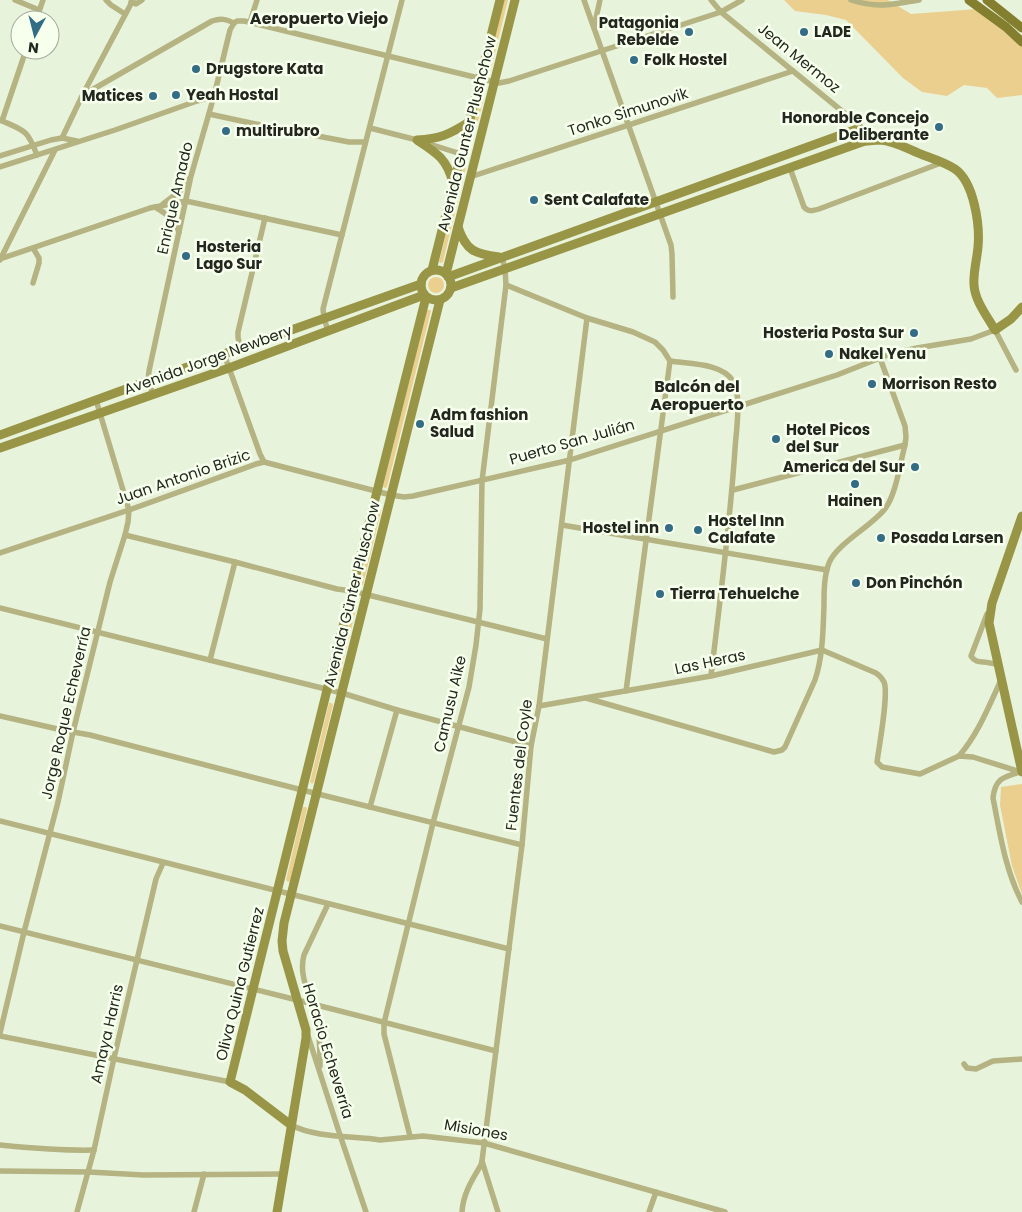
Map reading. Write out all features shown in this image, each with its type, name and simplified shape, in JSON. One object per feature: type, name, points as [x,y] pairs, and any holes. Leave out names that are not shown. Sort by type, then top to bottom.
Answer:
[{"type":"main road","points":[[968,0],[1006,27],[1022,42]]},
{"type":"main road","points":[[987,0],[1022,28]]},
{"type":"street","points":[[15,0],[39,10],[43,0]]},
{"type":"street","points":[[106,0],[126,14]]},
{"type":"street","points":[[62,138],[132,1],[136,4],[142,0]]},
{"type":"street","points":[[252,0],[252,16]]},
{"type":"street","points":[[250,22],[257,0]]},
{"type":"street","points":[[328,331],[323,309],[402,0]]},
{"type":"street","name":"Avenida Gunter Plushchow","points":[[432,270],[500,0]]},
{"type":"street","name":"Avenida Gunter Plushchow","points":[[447,275],[514,0]]},
{"type":"street","points":[[584,0],[671,245],[673,297]]},
{"type":"street","points":[[594,27],[600,0]]},
{"type":"street","name":"Jean Mermoz","points":[[711,0],[720,12],[848,116],[860,128],[865,141]]},
{"type":"street","points":[[83,94],[212,21],[221,18],[234,23],[241,21],[250,22],[502,83],[720,12],[742,0]]},
{"type":"street","points":[[851,0],[880,6],[919,0]]},
{"type":"street","name":"Enrique Amado","points":[[148,381],[191,176],[214,96],[230,30],[234,23]]},
{"type":"street","points":[[22,60],[1,121],[26,132],[37,155]]},
{"type":"street","name":"Tonko Simunovik","points":[[470,177],[793,71]]},
{"type":"street","points":[[0,167],[214,96]]},
{"type":"street","points":[[209,114],[349,142],[365,142]]},
{"type":"street","points":[[417,140],[441,137],[469,122]]},
{"type":"street","points":[[370,128],[461,154],[469,160],[473,160],[476,157]]},
{"type":"street","points":[[467,132],[476,128],[481,135]]},
{"type":"street","points":[[447,275],[502,258],[860,128]]},
{"type":"street","points":[[0,156],[62,138],[79,142]]},
{"type":"street","points":[[417,140],[441,157],[448,168],[454,184]]},
{"type":"street","points":[[451,288],[865,141],[879,140],[893,143],[941,162],[955,169],[967,181],[973,198],[978,235],[974,286],[978,299],[1016,370]]},
{"type":"street","points":[[0,259],[55,150]]},
{"type":"street","points":[[790,168],[802,203],[808,210],[819,209],[941,162]]},
{"type":"street","points":[[756,166],[760,178]]},
{"type":"street","points":[[158,207],[180,191],[191,176]]},
{"type":"street","points":[[0,259],[100,225],[158,207],[186,201],[342,236]]},
{"type":"street","points":[[158,207],[171,218],[179,233]]},
{"type":"street","points":[[240,348],[238,332],[265,218]]},
{"type":"street","points":[[458,227],[465,244],[479,254],[502,258]]},
{"type":"street","points":[[33,283],[39,263],[39,258],[34,248]]},
{"type":"street","name":"Camusu Aike","points":[[410,1136],[384,1034],[384,1023],[433,823],[469,687],[479,623],[482,481],[506,285],[505,268],[502,258]]},
{"type":"street","points":[[432,270],[439,270],[447,275],[451,288],[447,296],[440,300],[431,300],[425,296],[422,292],[421,284],[424,275],[432,270]]},
{"type":"street","name":"Avenida Jorge Newbery","points":[[0,435],[421,284]]},
{"type":"street","points":[[506,285],[588,318],[633,332],[655,342],[670,361],[626,691]]},
{"type":"street","name":"Avenida Jorge Newbery","points":[[0,448],[229,368],[425,296]]},
{"type":"street","name":"Avenida Günter Pluschow","points":[[277,891],[425,296]]},
{"type":"street","name":"Avenida Günter Pluschow","points":[[292,895],[440,300]]},
{"type":"street","name":"Puerto San Julián","points":[[378,491],[400,497],[410,497],[570,460],[837,375],[880,358],[908,350],[971,339],[995,330],[1011,319],[1022,307]]},
{"type":"street","name":"Fuentes del Coyle","points":[[498,1212],[482,1161],[522,845],[531,746],[539,706],[588,318]]},
{"type":"street","points":[[224,354],[264,462]]},
{"type":"street","points":[[586,698],[774,752],[785,747],[815,680],[822,650],[825,586],[830,561],[834,554],[874,520],[888,505],[893,493],[905,445],[905,426],[880,358]]},
{"type":"street","points":[[670,361],[715,367],[726,373],[734,382],[737,392],[738,407],[732,490],[711,676]]},
{"type":"street","points":[[148,381],[153,394]]},
{"type":"street","name":"Jorge Roque Echeverría","points":[[0,1034],[58,802],[73,732],[114,569],[128,522],[129,510],[96,400]]},
{"type":"street","points":[[732,490],[905,445]]},
{"type":"street","name":"Juan Antonio Brizic","points":[[0,553],[264,462],[378,491]]},
{"type":"street","points":[[998,665],[973,660],[971,656],[992,603],[1022,516]]},
{"type":"street","points":[[562,525],[827,570]]},
{"type":"street","points":[[125,535],[337,589],[352,591],[547,639]]},
{"type":"street","points":[[210,660],[234,562]]},
{"type":"street","points":[[992,603],[989,623],[1022,772]]},
{"type":"street","points":[[0,608],[342,693],[397,710],[531,746]]},
{"type":"street","points":[[822,650],[876,673],[884,681],[886,695],[877,762],[882,767],[920,774],[959,756],[967,747],[1002,680]]},
{"type":"street","name":"Las Heras","points":[[539,706],[711,676],[822,650]]},
{"type":"street","points":[[370,807],[397,710]]},
{"type":"street","points":[[0,716],[90,735],[522,845]]},
{"type":"street","points":[[959,756],[973,757],[1022,772]]},
{"type":"street","points":[[1022,772],[1007,776],[998,781],[993,798],[1008,870],[1022,902]]},
{"type":"street","points":[[0,821],[509,950]]},
{"type":"street","name":"Amaya Harris","points":[[77,1212],[89,1172],[156,879],[163,862]]},
{"type":"street","name":"Oliva Quina Gutierrez","points":[[230,1082],[277,891]]},
{"type":"street","name":"Horacio Echeverría","points":[[292,895],[284,923],[282,941],[285,961],[366,1212]]},
{"type":"street","points":[[320,1074],[316,1014],[304,980],[302,961],[328,904]]},
{"type":"street","points":[[0,926],[496,1051]]},
{"type":"street","points":[[277,1212],[306,1030]]},
{"type":"street","points":[[0,1034],[230,1082]]},
{"type":"street","points":[[964,1064],[967,1068],[976,1069],[993,1062],[1022,1059]]},
{"type":"street","name":"Misiones","points":[[230,1082],[245,1090],[300,1130],[316,1134],[380,1140],[423,1136],[484,1143],[725,1212]]},
{"type":"street","points":[[0,1145],[51,1150],[94,1150]]},
{"type":"street","points":[[462,1212],[466,1191],[482,1161]]},
{"type":"street","points":[[0,1171],[143,1175],[283,1174]]},
{"type":"street","points":[[194,1212],[204,1174]]},
{"type":"street","points":[[648,1212],[656,1192]]},
{"type":"shaded area","points":[[504,0],[508,0],[489,71],[487,69]]},
{"type":"shaded area","points":[[784,0],[888,0],[911,14],[977,9],[1022,45],[1022,95],[997,98],[987,88],[964,85],[947,96],[922,92],[903,78],[846,20],[795,11]]},
{"type":"shaded area","points":[[481,95],[484,97],[478,122],[476,123],[474,122]]},
{"type":"shaded area","points":[[463,166],[466,167],[443,262],[441,263],[439,262]]},
{"type":"shaded area","points":[[436,277],[444,285],[436,293],[428,285]]},
{"type":"shaded area","points":[[427,310],[431,311],[387,487],[385,488],[383,487]]},
{"type":"shaded area","points":[[378,509],[381,511],[363,585],[361,586],[360,584]]},
{"type":"shaded area","points":[[354,603],[357,605],[338,682],[336,683],[335,681]]},
{"type":"shaded area","points":[[329,703],[333,705],[312,784],[310,782]]},
{"type":"shaded area","points":[[1022,784],[1022,894],[1012,866],[1000,805],[1001,787]]},
{"type":"shaded area","points":[[303,807],[307,809],[290,881],[288,882],[286,880]]},
{"type":"place","name":"Patagonia Rebelde","points":[[689,32]]},
{"type":"place","name":"LADE","points":[[804,32]]},
{"type":"place","name":"Folk Hostel","points":[[634,60]]},
{"type":"place","name":"Drugstore Kata","points":[[196,69]]},
{"type":"place","name":"Yeah Hostal","points":[[176,95]]},
{"type":"place","name":"Matices","points":[[153,96]]},
{"type":"place","name":"Honorable Concejo Deliberante","points":[[939,127]]},
{"type":"place","name":"multirubro","points":[[226,131]]},
{"type":"place","name":"Sent Calafate","points":[[534,200]]},
{"type":"place","name":"Hosteria Lago Sur","points":[[186,256]]},
{"type":"place","name":"Hosteria Posta Sur","points":[[914,333]]},
{"type":"place","name":"Nakel Yenu","points":[[829,354]]},
{"type":"place","name":"Morrison Resto","points":[[872,384]]},
{"type":"place","name":"Adm fashion Salud","points":[[420,424]]},
{"type":"place","name":"Hotel Picos del Sur","points":[[776,439]]},
{"type":"place","name":"America del Sur","points":[[915,467]]},
{"type":"place","name":"Hainen","points":[[855,484]]},
{"type":"place","name":"Hostel inn","points":[[669,528]]},
{"type":"place","name":"Hostel Inn Calafate","points":[[698,530]]},
{"type":"place","name":"Posada Larsen","points":[[881,538]]},
{"type":"place","name":"Don Pinchón","points":[[856,583]]},
{"type":"place","name":"Tierra Tehuelche","points":[[660,594]]},
{"type":"district","name":"Aeropuerto Viejo","points":[[319,18]]},
{"type":"district","name":"Balcón del Aeropuerto","points":[[697,395]]}]
